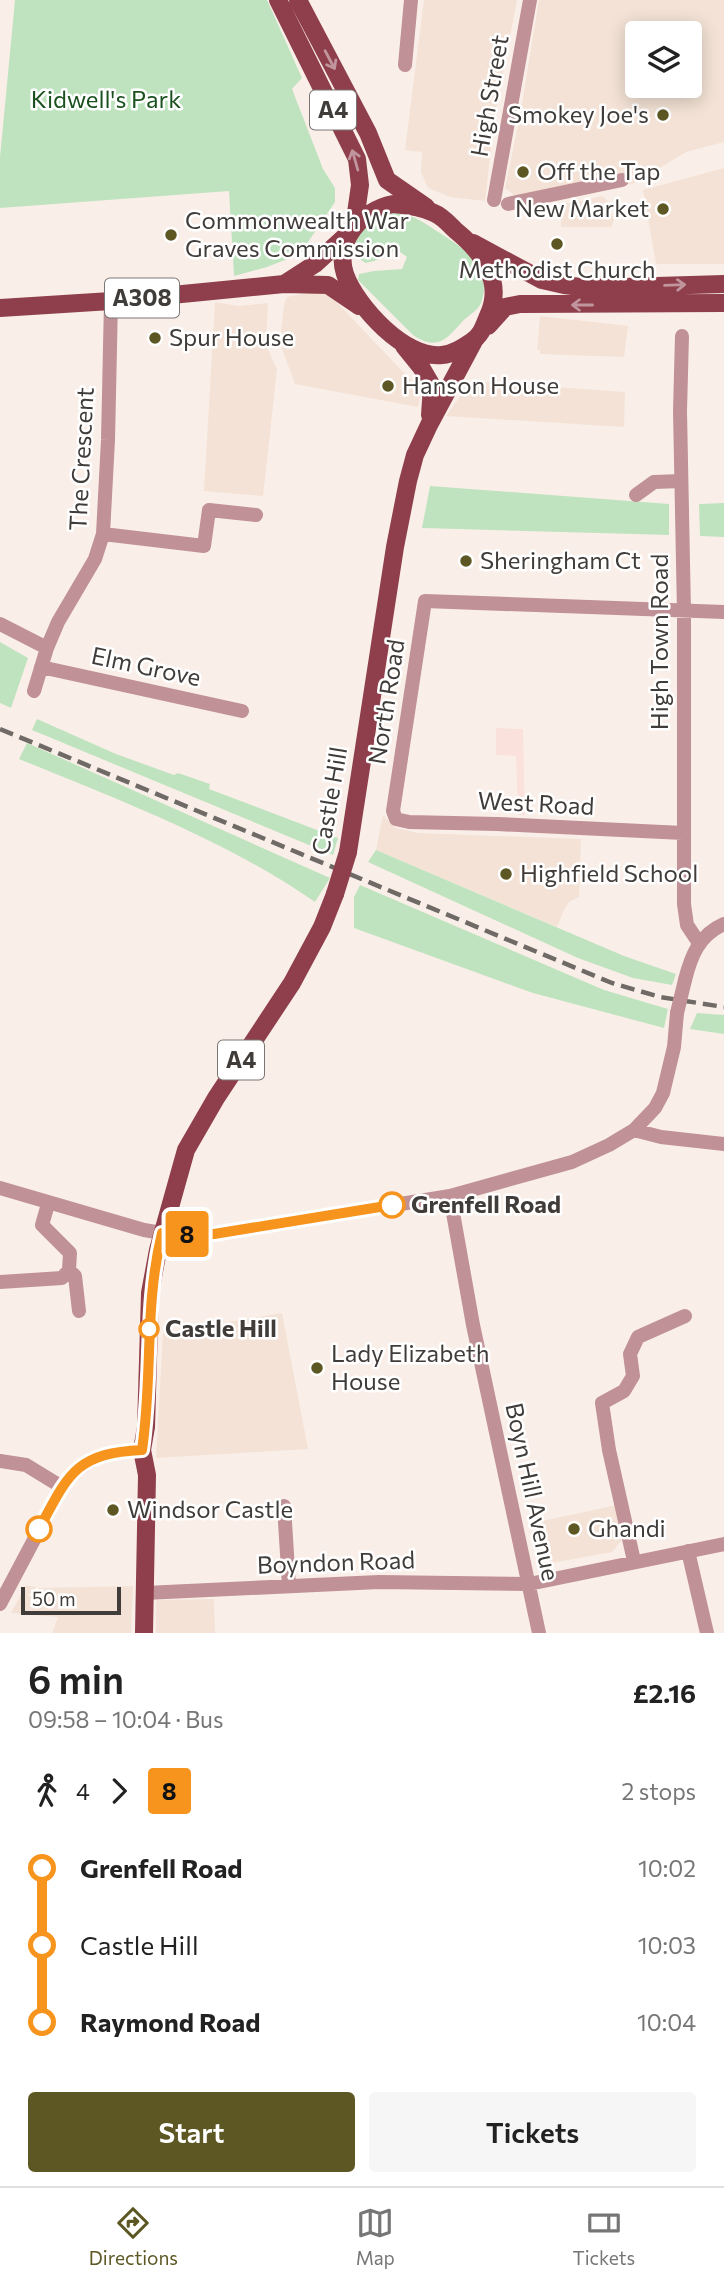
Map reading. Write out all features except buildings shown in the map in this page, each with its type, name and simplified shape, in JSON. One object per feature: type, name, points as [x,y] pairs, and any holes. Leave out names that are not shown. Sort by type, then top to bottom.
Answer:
[{"type":"main road","name":"A4","points":[[278,0],[358,159],[360,185],[352,230],[342,256],[345,274],[372,317],[400,341],[432,386],[429,425]]},
{"type":"main road","name":"A4","points":[[298,0],[368,133],[387,180],[435,213],[470,242],[489,266],[494,286],[491,310],[429,425]]},
{"type":"main road","name":"A4","points":[[352,230],[365,216],[379,207],[393,204],[435,213]]},
{"type":"main road","name":"A308","points":[[284,284],[314,264],[352,230]]},
{"type":"main road","points":[[470,242],[542,280],[564,285],[589,288],[724,284]]},
{"type":"main road","name":"A308","points":[[0,308],[111,301],[284,284],[328,285],[342,292],[372,317]]},
{"type":"main road","points":[[477,337],[505,307],[520,304],[724,303]]},
{"type":"main road","name":"A4","points":[[400,341],[425,354],[441,356],[457,351],[477,337]]},
{"type":"main road","name":"Castle Hill","points":[[162,1233],[186,1150],[216,1098],[292,983],[322,927],[335,894],[348,852],[395,547],[415,455],[429,425]]},
{"type":"main road","name":"A4","points":[[144,1633],[148,1475],[142,1450],[146,1427],[150,1293],[162,1233]]},
{"type":"street","points":[[405,65],[411,0]]},
{"type":"street","name":"High Street","points":[[530,0],[501,202],[622,180]]},
{"type":"street","name":"The Crescent","points":[[34,691],[58,622],[96,559],[103,534],[111,301]]},
{"type":"street","name":"High Town Road","points":[[681,336],[684,904],[687,925],[699,943]]},
{"type":"street","points":[[636,495],[654,482],[681,481]]},
{"type":"street","points":[[103,534],[204,546],[209,510],[256,515]]},
{"type":"street","name":"North Road","points":[[393,811],[425,601],[684,612]]},
{"type":"street","points":[[684,612],[724,612]]},
{"type":"street","points":[[0,624],[47,648]]},
{"type":"street","name":"Elm Grove","points":[[41,667],[242,711]]},
{"type":"street","name":"West Road","points":[[393,811],[396,819],[409,822],[683,833]]},
{"type":"street","points":[[0,1188],[48,1204],[162,1233],[214,1234],[450,1196],[572,1162],[634,1130],[655,1108],[663,1093],[674,1047],[677,1013],[691,956],[699,943],[724,924]]},
{"type":"street","points":[[634,1130],[661,1137],[724,1144]]},
{"type":"street","name":"Boyn Hill Avenue","points":[[450,1196],[473,1325],[539,1633]]},
{"type":"street","points":[[0,1282],[62,1278],[69,1270],[70,1253],[42,1225],[48,1204]]},
{"type":"street","points":[[69,1270],[75,1276],[79,1311]]},
{"type":"street","points":[[634,1561],[600,1397],[624,1391],[633,1376],[630,1354],[638,1336],[685,1316]]},
{"type":"street","points":[[0,1604],[62,1487],[75,1471],[99,1455],[142,1450]]},
{"type":"street","points":[[0,1461],[26,1465],[62,1487]]},
{"type":"street","points":[[284,1506],[289,1586]]},
{"type":"street","name":"Boyndon Road","points":[[145,1593],[379,1582],[528,1584],[724,1544]]},
{"type":"street","points":[[688,1551],[707,1633]]},
{"type":"shaded area","points":[[424,0],[517,0],[495,114],[485,201],[450,197],[428,188],[421,172],[422,152],[405,150]]},
{"type":"shaded area","points":[[539,0],[724,0],[724,142],[686,152],[635,183],[528,206],[505,188]]},
{"type":"shaded area","name":"New Market","points":[[724,168],[724,264],[656,264],[643,190]]},
{"type":"shaded area","points":[[603,196],[608,202],[614,221],[611,227],[561,227],[561,203]]},
{"type":"shaded area","points":[[320,290],[331,296],[421,391],[418,407],[295,384],[280,343],[284,304],[287,297]]},
{"type":"shaded area","points":[[215,302],[238,306],[268,303],[266,345],[277,369],[263,496],[204,491]]},
{"type":"shaded area","points":[[540,316],[628,326],[624,357],[540,354],[540,350],[537,350]]},
{"type":"shaded area","points":[[471,381],[625,392],[624,427],[446,416]]},
{"type":"shaded area","points":[[496,728],[523,729],[525,815],[518,815],[516,756],[496,755]]},
{"type":"shaded area","name":"Highfield School","points":[[383,815],[396,828],[418,833],[581,839],[579,897],[569,902],[557,927],[376,850]]},
{"type":"shaded area","points":[[282,1313],[308,1449],[156,1458],[163,1333]]},
{"type":"shaded area","points":[[617,1505],[623,1532],[622,1540],[612,1552],[551,1563],[542,1521]]},
{"type":"shaded area","points":[[26,1585],[39,1588],[133,1586],[131,1633],[52,1633],[58,1617],[11,1613]]},
{"type":"shaded area","points":[[214,1599],[215,1633],[156,1633],[156,1600]]},
{"type":"green space","name":"Kidwell's Park","points":[[15,0],[267,0],[302,78],[292,89],[323,169],[335,188],[335,202],[300,254],[234,276],[229,191],[0,208],[0,157]]},
{"type":"green space","points":[[395,212],[420,220],[452,241],[469,255],[481,271],[484,292],[480,306],[451,334],[435,343],[413,335],[358,280],[359,274],[402,269],[407,257],[396,249],[381,259],[366,263],[352,255],[365,225]]},
{"type":"green space","points":[[430,486],[669,504],[669,535],[422,528]]},
{"type":"green space","points":[[724,503],[724,537],[700,536],[699,504]]},
{"type":"green space","points":[[0,642],[28,658],[11,708],[0,703]]},
{"type":"green space","points":[[37,719],[116,754],[174,775],[178,773],[210,784],[209,789],[338,838],[333,855],[32,730]]},
{"type":"green space","points":[[27,743],[330,878],[315,902],[209,840],[19,759]]},
{"type":"green space","points":[[376,850],[624,956],[676,974],[672,985],[633,978],[578,958],[368,862]]},
{"type":"green space","points":[[360,885],[604,990],[668,1009],[664,1028],[533,993],[354,928],[354,897]]},
{"type":"green space","points":[[697,1013],[724,1015],[724,1034],[690,1029]]},
{"type":"railway","points":[[0,729],[612,983],[660,997],[724,1007]]},
{"type":"bus line","name":"8","points":[[39,1529],[62,1487],[75,1471],[99,1455],[142,1450],[146,1427],[150,1293],[162,1233],[214,1234],[392,1205]]},
{"type":"place","name":"Smokey Joe's","points":[[663,115]]},
{"type":"place","name":"Off the Tap","points":[[523,172]]},
{"type":"place","name":"New Market","points":[[663,209]]},
{"type":"place","name":"Commonwealth War Graves Commission","points":[[171,235]]},
{"type":"place","name":"Methodist Church","points":[[557,244]]},
{"type":"place","name":"Spur House","points":[[155,338]]},
{"type":"place","name":"Hanson House","points":[[388,386]]},
{"type":"place","name":"Sheringham Ct","points":[[466,561]]},
{"type":"place","name":"Highfield School","points":[[506,874]]},
{"type":"place","name":"Grenfell Road","points":[[392,1205]]},
{"type":"place","name":"Castle Hill","points":[[149,1329]]},
{"type":"place","name":"Lady Elizabeth House","points":[[317,1368]]},
{"type":"place","name":"Windsor Castle","points":[[113,1510]]},
{"type":"place","name":"Ghandi","points":[[574,1529]]}]
